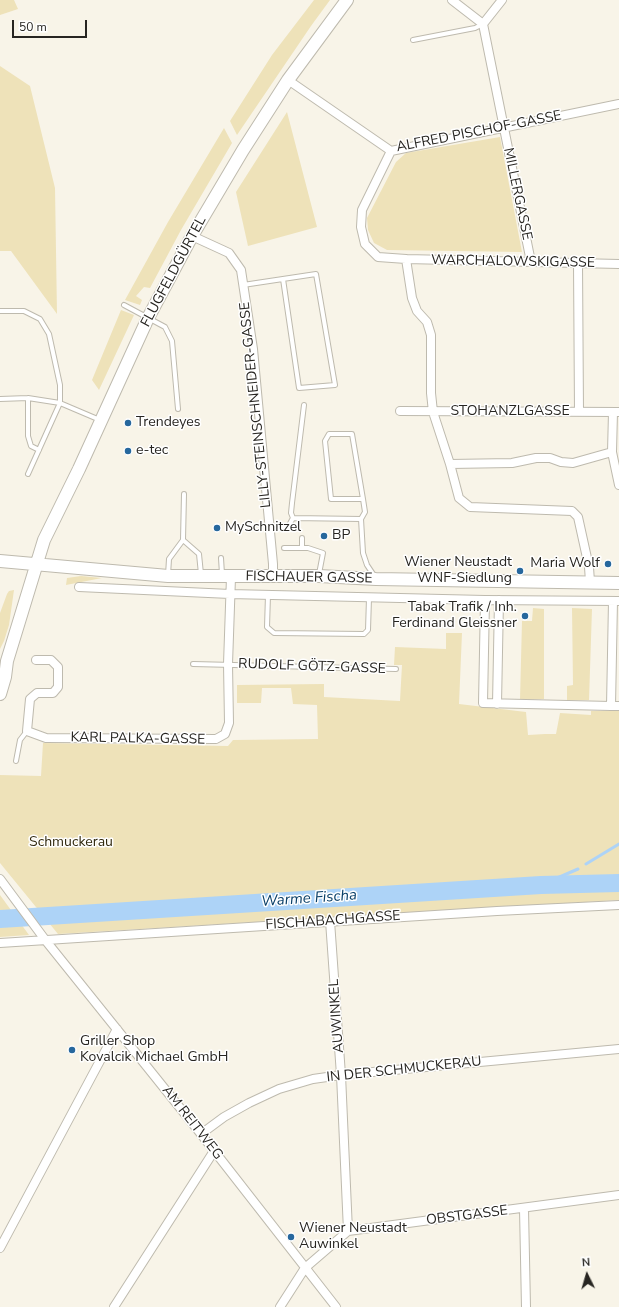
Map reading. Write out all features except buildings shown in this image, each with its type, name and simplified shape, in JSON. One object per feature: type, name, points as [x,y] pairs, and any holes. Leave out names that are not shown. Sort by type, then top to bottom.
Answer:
[{"type":"main road","name":"FLUGFELDGÜRTEL","points":[[0,694],[5,677],[2,663],[44,540],[148,318],[192,236],[244,150],[288,80],[347,0]]},
{"type":"main road","name":"FISCHAUER GASSE","points":[[0,561],[168,576],[319,576],[376,579],[619,583]]},
{"type":"street","points":[[452,0],[483,24],[502,0]]},
{"type":"street","name":"MILLERGASSE","points":[[483,24],[531,262]]},
{"type":"street","name":"ALFRED PISCHOF-GASSE","points":[[288,80],[391,151],[619,104]]},
{"type":"street","name":"WARCHALOWSKIGASSE","points":[[391,151],[362,210],[361,227],[365,244],[378,257],[406,260],[619,264]]},
{"type":"street","name":"LILLY-STEINSCHNEIDER-GASSE","points":[[192,236],[230,253],[241,270],[254,349],[272,577]]},
{"type":"street","points":[[406,260],[412,298],[417,310],[427,322],[431,334],[431,393],[433,412],[450,464],[459,498],[470,507],[572,511],[578,517],[589,567],[590,582]]},
{"type":"street","points":[[578,263],[579,412]]},
{"type":"street","name":"STOHANZLGASSE","points":[[400,411],[616,412]]},
{"type":"street","points":[[616,412],[612,452],[619,485]]},
{"type":"street","points":[[450,464],[512,463],[536,458],[550,458],[561,462],[573,463],[612,452]]},
{"type":"street","name":"KARL PALKA-GASSE","points":[[27,731],[46,738],[216,739],[225,734],[229,723],[228,664],[230,594],[226,577]]},
{"type":"street","points":[[79,587],[268,595],[485,600],[616,601],[615,706],[483,703],[485,600]]},
{"type":"street","points":[[497,704],[499,600]]},
{"type":"street","points":[[27,731],[30,699],[37,693],[53,693],[58,687],[58,667],[51,660],[36,660]]},
{"type":"street","name":"AM REITWEG","points":[[0,879],[46,940],[201,1134],[336,1307]]},
{"type":"street","name":"FISCHABACHGASSE","points":[[46,940],[330,921],[619,905]]},
{"type":"street","name":"AUWINKEL","points":[[330,921],[341,1075],[348,1231]]},
{"type":"street","points":[[0,943],[46,940]]},
{"type":"street","points":[[0,1248],[117,1029]]},
{"type":"street","name":"IN DER SCHMUCKERAU","points":[[201,1134],[224,1117],[249,1103],[280,1089],[313,1079],[341,1075],[619,1049]]},
{"type":"street","points":[[114,1307],[214,1151]]},
{"type":"street","name":"OBSTGASSE","points":[[348,1231],[619,1196]]},
{"type":"street","points":[[524,1209],[526,1307]]},
{"type":"street","points":[[280,1307],[305,1268],[348,1231]]},
{"type":"lane","points":[[413,40],[475,28],[483,24]]},
{"type":"lane","points":[[243,285],[316,274],[335,385],[299,388],[283,279]]},
{"type":"lane","points":[[124,305],[165,327],[172,341],[178,409]]},
{"type":"lane","points":[[0,310],[24,311],[40,319],[49,334],[60,385],[60,403],[28,474]]},
{"type":"lane","points":[[28,398],[28,436],[31,446],[39,450]]},
{"type":"lane","points":[[0,399],[28,398],[60,403],[100,420]]},
{"type":"lane","points":[[269,528],[288,527],[293,518],[291,513],[304,405]]},
{"type":"lane","points":[[363,499],[331,499],[325,441],[329,434],[352,434],[363,499],[365,512],[361,519],[363,553],[367,565],[376,579]]},
{"type":"lane","points":[[168,576],[170,559],[183,540],[184,494]]},
{"type":"lane","points":[[293,518],[302,521],[361,519]]},
{"type":"lane","points":[[302,538],[302,548]]},
{"type":"lane","points":[[183,540],[198,554],[202,576]]},
{"type":"lane","points":[[284,548],[308,548],[323,553],[319,576]]},
{"type":"lane","points":[[221,558],[226,577]]},
{"type":"lane","points":[[268,595],[267,628],[274,634],[364,634],[368,630],[369,597]]},
{"type":"lane","name":"RUDOLF GÖTZ-GASSE","points":[[193,664],[396,669]]},
{"type":"lane","points":[[16,761],[20,740],[27,731]]},
{"type":"green space","points":[[0,0],[14,0],[18,9],[0,15]]},
{"type":"green space","points":[[314,0],[330,0],[237,135],[230,121],[272,55]]},
{"type":"green space","points":[[0,66],[30,86],[55,188],[57,314],[11,251],[0,251]]},
{"type":"green space","points":[[287,112],[317,227],[248,246],[236,192]]},
{"type":"green space","points":[[224,128],[232,143],[181,230],[150,288],[144,287],[136,296],[142,300],[140,305],[125,300],[168,222]]},
{"type":"green space","points":[[500,137],[522,252],[387,250],[374,243],[368,230],[367,218],[396,162],[406,153]]},
{"type":"green space","points":[[121,310],[134,315],[99,390],[92,380]]},
{"type":"green space","points":[[81,576],[102,578],[66,585],[67,578]]},
{"type":"green space","points":[[14,590],[9,625],[0,649],[0,613],[7,594],[9,591]]},
{"type":"green space","points":[[533,608],[544,609],[544,699],[520,700],[522,621],[532,621]]},
{"type":"green space","points":[[572,608],[592,609],[589,700],[567,700],[567,686],[573,685]]},
{"type":"green space","name":"Schmuckerau","points":[[446,633],[462,633],[459,704],[526,712],[528,735],[556,734],[560,713],[591,715],[591,711],[619,711],[619,900],[58,934],[0,863],[0,775],[41,776],[43,743],[228,746],[233,740],[318,739],[317,705],[293,704],[291,688],[262,688],[261,703],[237,703],[237,685],[324,684],[324,697],[400,701],[402,665],[394,665],[395,647],[446,649]]},
{"type":"green space","points":[[0,895],[29,935],[0,937]]},
{"type":"waterway","points":[[586,864],[619,844]]},
{"type":"waterway","points":[[541,885],[578,869]]},
{"type":"waterway","name":"Warme Fischa","points":[[0,919],[541,885],[619,883]]},
{"type":"place","name":"Trendeyes","points":[[128,423]]},
{"type":"place","name":"e-tec","points":[[128,451]]},
{"type":"place","name":"MySchnitzel","points":[[217,528]]},
{"type":"place","name":"BP","points":[[324,536]]},
{"type":"place","name":"Maria Wolf","points":[[608,564]]},
{"type":"place","name":"Wiener Neustadt WNF-Siedlung","points":[[520,571]]},
{"type":"place","name":"Tabak Trafik / Inh. Ferdinand Gleissner","points":[[525,616]]},
{"type":"place","name":"Griller Shop Kovalcik Michael GmbH","points":[[72,1050]]},
{"type":"place","name":"Wiener Neustadt Auwinkel","points":[[291,1237]]}]
